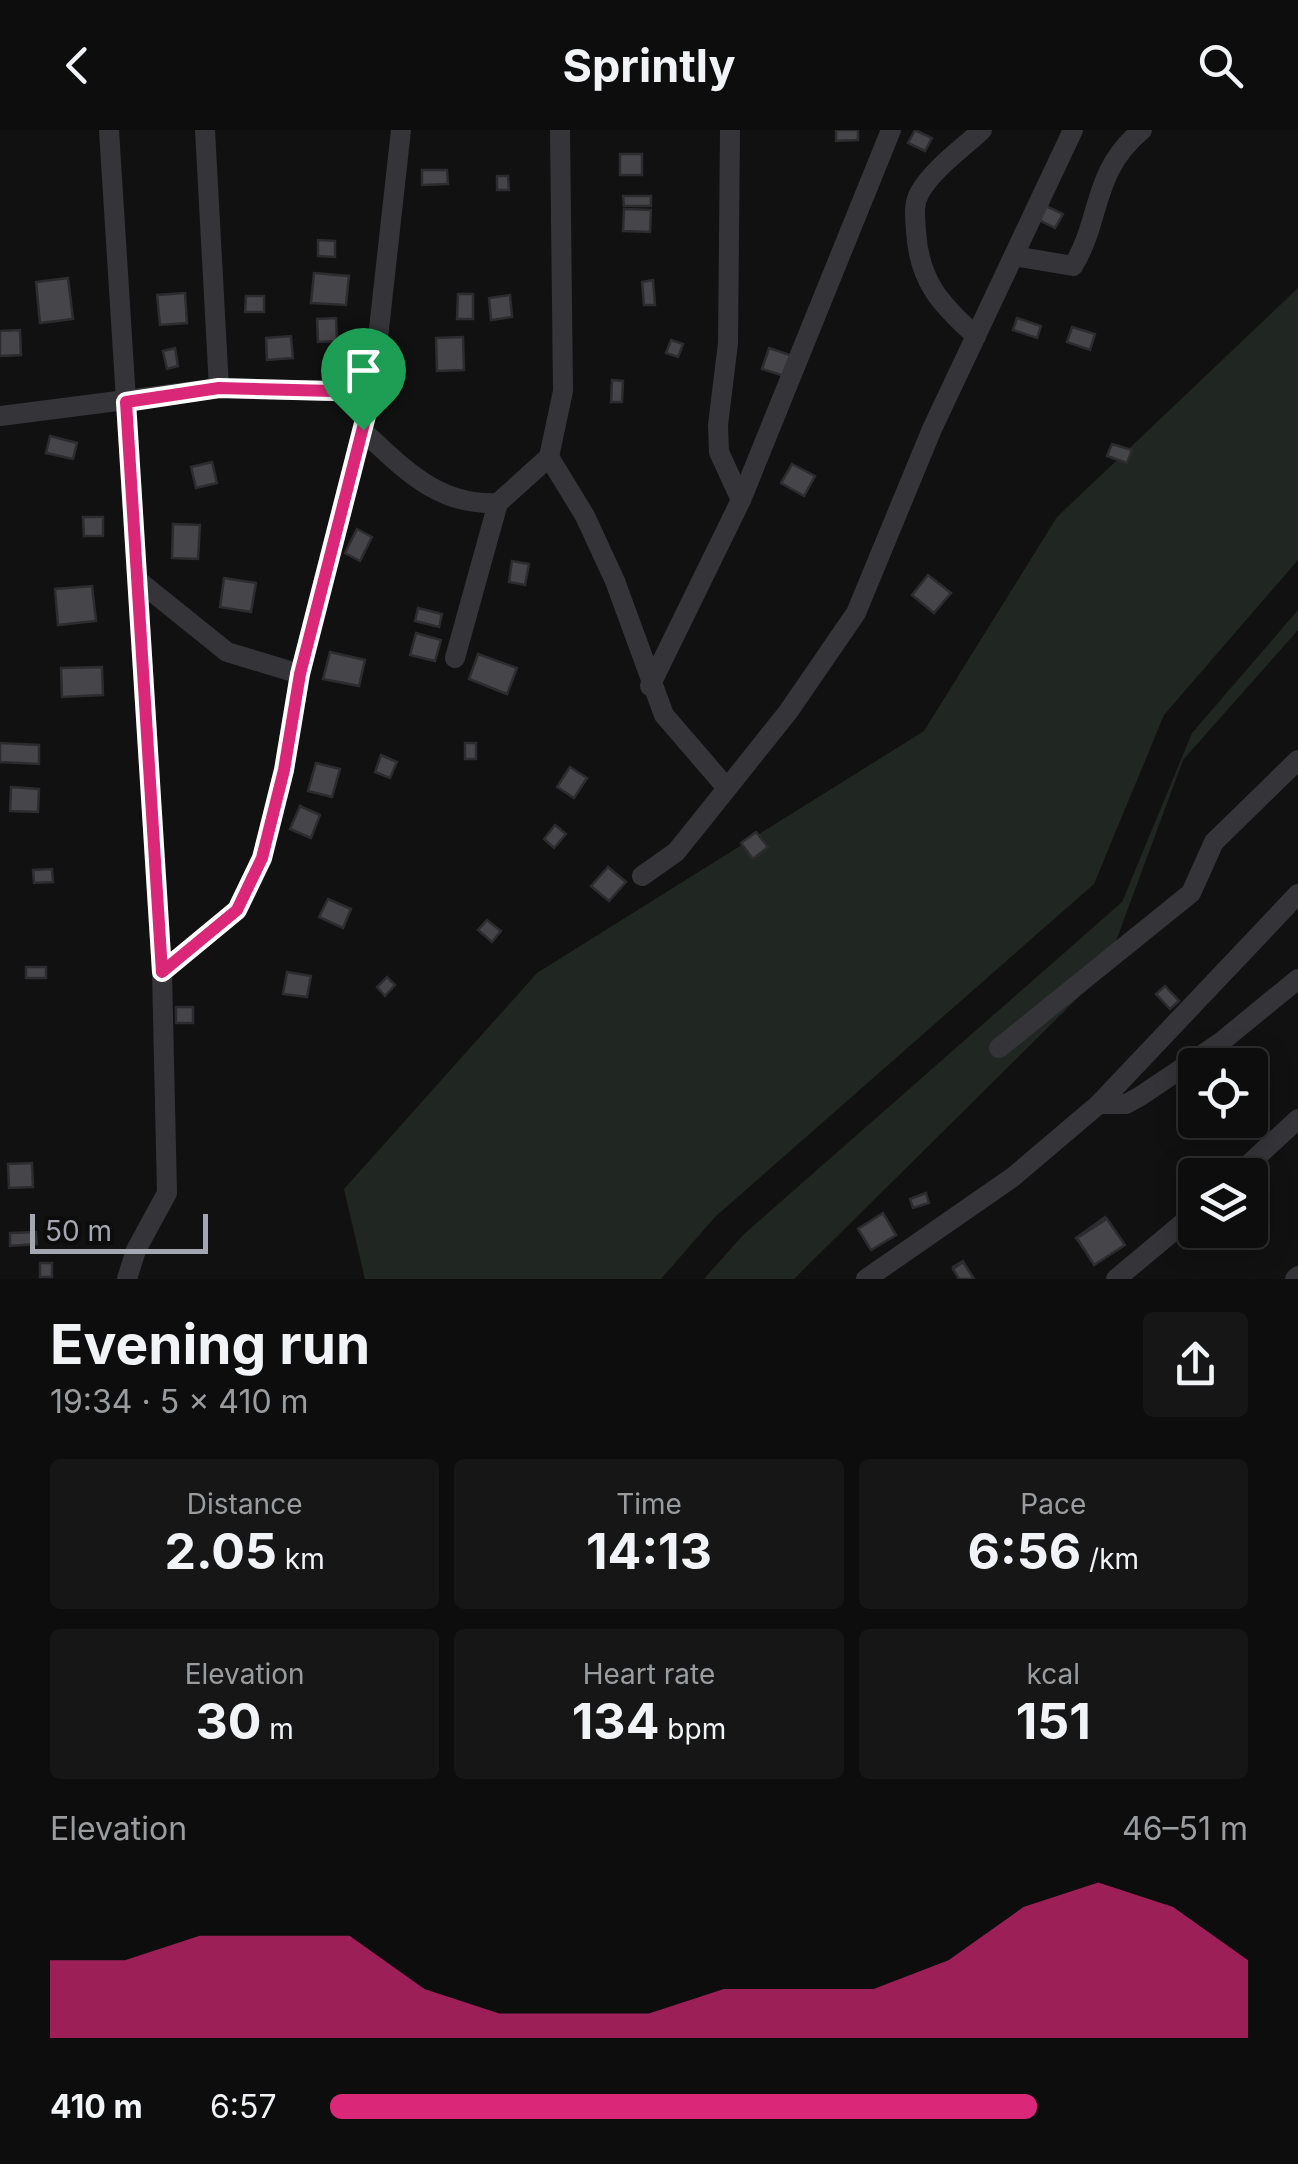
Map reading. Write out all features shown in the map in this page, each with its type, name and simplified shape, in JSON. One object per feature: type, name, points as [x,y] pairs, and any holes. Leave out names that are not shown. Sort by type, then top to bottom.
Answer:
[{"type":"street","points":[[109,130],[162,972],[166,1194],[136,1250],[127,1279]]},
{"type":"street","points":[[205,130],[219,388]]},
{"type":"street","points":[[162,972],[237,910],[250,885],[281,785],[300,674],[372,392],[401,130]]},
{"type":"street","points":[[455,658],[498,504],[548,457],[563,392],[560,130]]},
{"type":"street","points":[[730,130],[728,343],[718,425],[720,452],[741,500]]},
{"type":"street","points":[[650,686],[741,500],[891,130]]},
{"type":"street","points":[[976,336],[938,302],[924,280],[915,213],[917,197],[926,182],[982,130]]},
{"type":"street","points":[[642,876],[676,852],[788,712],[856,613],[976,336],[1073,130]]},
{"type":"street","points":[[1014,256],[1068,268],[1076,263],[1095,199],[1116,156],[1142,130]]},
{"type":"street","points":[[0,416],[219,388],[372,392]]},
{"type":"street","points":[[363,430],[420,484],[450,498],[498,504]]},
{"type":"street","points":[[548,457],[585,516],[615,581],[650,686],[664,715],[726,786]]},
{"type":"street","points":[[140,582],[227,652],[300,674]]},
{"type":"street","points":[[999,1048],[1190,893],[1214,842],[1298,760]]},
{"type":"street","points":[[866,1279],[1013,1177],[1099,1104],[1298,894]]},
{"type":"street","points":[[1099,1104],[1126,1104],[1139,1097],[1221,1042],[1298,979]]},
{"type":"street","points":[[1256,1158],[1298,1119]]},
{"type":"street","points":[[1116,1279],[1178,1227]]},
{"type":"shaded area","points":[[1298,288],[1298,560],[1164,715],[1094,884],[715,1217],[661,1279],[365,1279],[344,1189],[537,973],[924,731],[1057,517]]},
{"type":"shaded area","points":[[1298,610],[1298,630],[1183,760],[1105,971],[794,1279],[704,1279],[743,1235],[1122,902],[1192,733]]},
{"type":"building","points":[[836,130],[858,130],[858,140],[836,141]]},
{"type":"building","points":[[915,130],[932,138],[925,151],[908,143]]},
{"type":"building","points":[[620,154],[642,154],[642,175],[620,175]]},
{"type":"building","points":[[422,170],[447,170],[448,184],[422,185]]},
{"type":"building","points":[[497,176],[508,176],[509,190],[497,190]]},
{"type":"building","points":[[623,196],[651,196],[651,206],[624,206]]},
{"type":"building","points":[[1046,206],[1063,214],[1055,228],[1039,220]]},
{"type":"building","points":[[624,209],[651,210],[650,232],[623,231]]},
{"type":"building","points":[[318,240],[335,241],[335,257],[318,256]]},
{"type":"building","points":[[314,273],[349,276],[346,305],[311,303]]},
{"type":"building","points":[[68,278],[73,319],[40,323],[36,282]]},
{"type":"building","points":[[653,280],[655,305],[644,305],[642,282]]},
{"type":"building","points":[[185,293],[187,323],[160,325],[157,295]]},
{"type":"building","points":[[458,294],[473,294],[473,319],[457,319]]},
{"type":"building","points":[[510,295],[512,317],[491,320],[489,298]]},
{"type":"building","points":[[246,296],[264,296],[264,312],[245,312]]},
{"type":"building","points":[[336,318],[337,341],[318,342],[317,319]]},
{"type":"building","points":[[1017,318],[1041,326],[1037,338],[1013,330]]},
{"type":"building","points":[[1072,327],[1095,334],[1090,350],[1067,342]]},
{"type":"building","points":[[20,330],[21,355],[0,356],[0,331]]},
{"type":"building","points":[[291,336],[293,358],[267,360],[266,338]]},
{"type":"building","points":[[463,337],[464,370],[437,371],[436,338]]},
{"type":"building","points":[[671,340],[683,344],[678,357],[666,353]]},
{"type":"building","points":[[175,348],[178,366],[167,369],[163,351]]},
{"type":"building","points":[[769,348],[793,356],[787,377],[762,369]]},
{"type":"building","points":[[612,380],[623,381],[622,402],[611,402]]},
{"type":"building","points":[[50,436],[77,443],[73,459],[46,453]]},
{"type":"building","points":[[1112,444],[1132,450],[1127,463],[1107,456]]},
{"type":"building","points":[[212,462],[217,483],[196,488],[191,467]]},
{"type":"building","points":[[792,464],[815,476],[804,496],[781,483]]},
{"type":"building","points":[[83,517],[103,517],[103,536],[84,536]]},
{"type":"building","points":[[173,524],[200,525],[198,559],[172,558]]},
{"type":"building","points":[[357,529],[372,537],[360,561],[345,553]]},
{"type":"building","points":[[512,561],[529,564],[525,585],[509,582]]},
{"type":"building","points":[[928,575],[951,593],[934,613],[912,595]]},
{"type":"building","points":[[224,578],[256,583],[251,612],[220,607]]},
{"type":"building","points":[[92,586],[96,621],[58,625],[55,589]]},
{"type":"building","points":[[418,608],[442,614],[439,627],[415,621]]},
{"type":"building","points":[[416,633],[441,640],[435,661],[410,655]]},
{"type":"building","points":[[330,652],[365,660],[359,686],[323,679]]},
{"type":"building","points":[[478,654],[517,668],[507,694],[469,679]]},
{"type":"building","points":[[102,667],[103,695],[62,697],[61,668]]},
{"type":"building","points":[[0,743],[39,745],[39,764],[0,762]]},
{"type":"building","points":[[465,743],[476,743],[476,759],[465,759]]},
{"type":"building","points":[[381,755],[397,762],[390,778],[375,772]]},
{"type":"building","points":[[316,763],[340,769],[332,797],[308,791]]},
{"type":"building","points":[[570,767],[587,778],[574,798],[557,787]]},
{"type":"building","points":[[11,787],[39,789],[38,812],[10,811]]},
{"type":"building","points":[[300,806],[320,815],[311,838],[290,829]]},
{"type":"building","points":[[555,825],[566,834],[554,848],[544,839]]},
{"type":"building","points":[[756,832],[768,847],[753,859],[741,843]]},
{"type":"building","points":[[608,867],[626,882],[609,901],[591,886]]},
{"type":"building","points":[[52,869],[53,882],[34,883],[33,870]]},
{"type":"building","points":[[328,899],[351,909],[343,928],[319,917]]},
{"type":"building","points":[[487,920],[501,931],[492,942],[478,930]]},
{"type":"building","points":[[26,967],[46,967],[46,978],[26,978]]},
{"type":"building","points":[[287,972],[311,976],[307,997],[283,994]]},
{"type":"building","points":[[387,977],[395,985],[385,996],[377,987]]},
{"type":"building","points":[[1165,986],[1179,1001],[1170,1009],[1156,994]]},
{"type":"building","points":[[176,1007],[193,1007],[193,1023],[176,1023]]},
{"type":"building","points":[[32,1163],[33,1187],[9,1188],[8,1164]]},
{"type":"building","points":[[926,1193],[929,1203],[913,1208],[910,1199]]},
{"type":"building","points":[[883,1213],[896,1235],[871,1250],[858,1229]]},
{"type":"building","points":[[1105,1217],[1115,1232],[1087,1253],[1076,1238]]},
{"type":"building","points":[[1107,1219],[1125,1245],[1094,1265],[1077,1238]]},
{"type":"building","points":[[36,1232],[37,1244],[10,1246],[10,1233]]},
{"type":"building","points":[[963,1261],[973,1279],[959,1279],[953,1267]]},
{"type":"building","points":[[963,1262],[974,1279],[959,1279],[953,1269]]},
{"type":"building","points":[[40,1263],[52,1263],[52,1277],[40,1277]]},
{"type":"route","points":[[219,388],[372,392],[363,430],[320,589],[262,858],[237,910],[162,972],[126,402],[219,388]]}]
